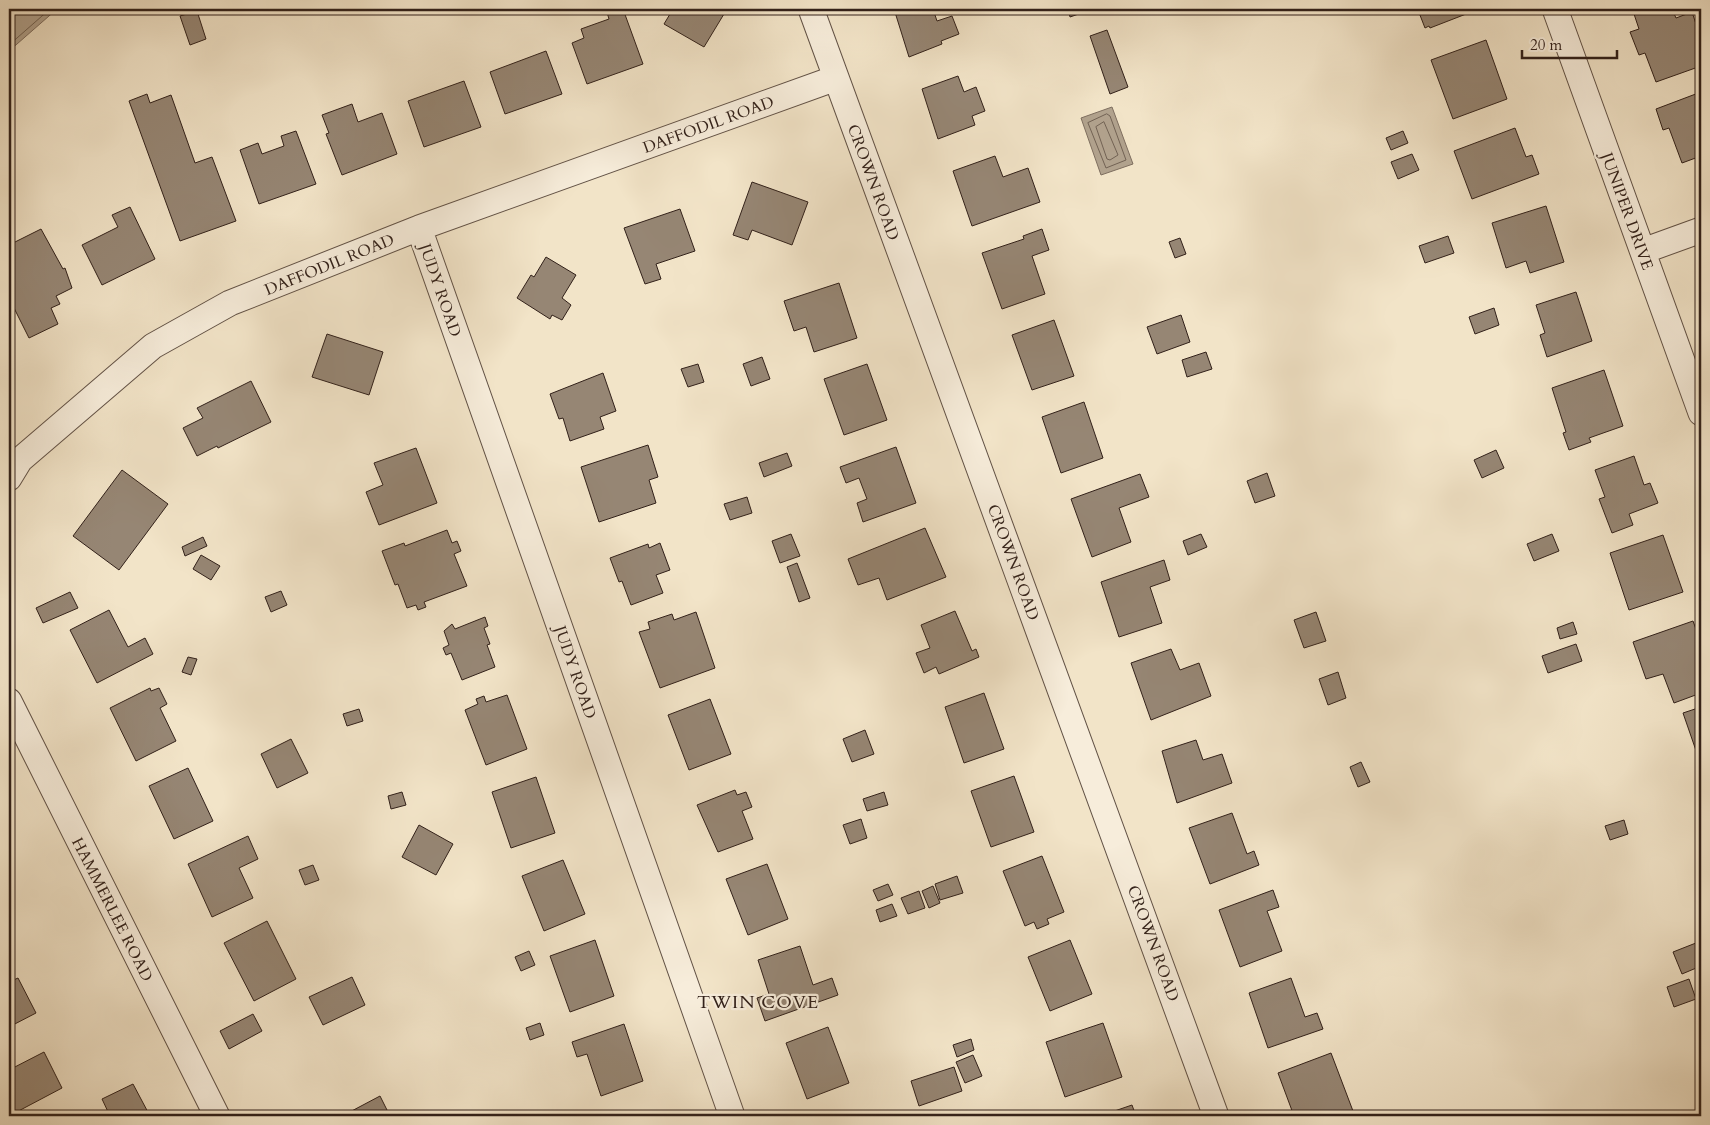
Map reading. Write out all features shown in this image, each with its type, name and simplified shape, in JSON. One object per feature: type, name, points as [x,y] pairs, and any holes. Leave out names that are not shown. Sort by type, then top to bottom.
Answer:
[{"type":"street","name":"CROWN ROAD","points":[[811,9],[1216,1116]]},
{"type":"street","name":"JUNIPER DRIVE","points":[[1555,9],[1701,413]]},
{"type":"street","name":"DAFFODIL ROAD","points":[[9,478],[20,460],[153,346],[230,303],[419,228],[836,78]]},
{"type":"street","name":"JUDY ROAD","points":[[419,228],[732,1116]]},
{"type":"street","points":[[1643,251],[1701,230]]},
{"type":"street","name":"HAMMERLEE ROAD","points":[[9,701],[217,1116]]},
{"type":"water","points":[[9,9],[57,9],[9,51]]},
{"type":"water","points":[[1112,107],[1133,164],[1101,175],[1081,118]]},
{"type":"building","points":[[606,9],[623,9],[643,64],[587,84],[572,43],[584,38],[581,29],[609,19]]},
{"type":"building","points":[[673,9],[727,9],[704,47],[664,24]]},
{"type":"building","points":[[894,9],[933,9],[937,21],[952,16],[959,34],[941,41],[942,44],[909,57]]},
{"type":"building","points":[[1068,9],[1093,9],[1070,17]]},
{"type":"building","points":[[1479,9],[1430,28],[1429,26],[1425,28],[1418,10]]},
{"type":"building","points":[[1650,9],[1672,9],[1676,18],[1692,12],[1701,39],[1701,66],[1656,82],[1645,53],[1639,55],[1630,32],[1639,29],[1634,14]]},
{"type":"building","points":[[197,11],[206,39],[190,45],[180,16]]},
{"type":"building","points":[[1107,30],[1128,87],[1110,94],[1090,36]]},
{"type":"building","points":[[1486,40],[1507,99],[1453,119],[1431,60]]},
{"type":"building","points":[[546,51],[562,94],[505,114],[490,72]]},
{"type":"building","points":[[958,76],[964,92],[976,87],[985,111],[972,116],[975,125],[938,139],[922,89]]},
{"type":"building","points":[[464,81],[481,127],[424,147],[408,101]]},
{"type":"building","points":[[1701,92],[1701,156],[1682,163],[1669,128],[1663,130],[1656,109]]},
{"type":"building","points":[[147,94],[150,103],[171,95],[195,163],[212,157],[236,221],[180,241],[129,101]]},
{"type":"building","points":[[352,104],[358,122],[382,113],[397,154],[342,175],[326,134],[329,133],[322,115]]},
{"type":"building","points":[[1515,128],[1526,157],[1532,155],[1539,174],[1472,199],[1454,151]]},
{"type":"building","points":[[296,131],[316,184],[259,204],[240,150],[258,143],[262,154],[284,146],[281,136]]},
{"type":"building","points":[[1403,131],[1408,143],[1391,150],[1386,138]]},
{"type":"building","points":[[1412,154],[1419,170],[1398,179],[1391,162]]},
{"type":"building","points":[[995,156],[1003,177],[1028,168],[1040,202],[972,226],[953,171]]},
{"type":"building","points":[[752,182],[808,202],[792,245],[752,230],[748,240],[733,235]]},
{"type":"building","points":[[1546,206],[1564,262],[1530,273],[1526,261],[1506,268],[1492,223]]},
{"type":"building","points":[[130,207],[155,259],[102,285],[82,245],[118,227],[112,215]]},
{"type":"building","points":[[680,209],[695,251],[656,264],[661,279],[645,284],[624,228]]},
{"type":"building","points":[[41,229],[63,269],[65,268],[72,288],[56,296],[60,304],[51,308],[58,324],[29,338],[9,298],[9,245]]},
{"type":"building","points":[[1042,229],[1049,250],[1032,256],[1045,294],[1002,309],[982,253],[1024,239],[1023,236]]},
{"type":"building","points":[[1448,236],[1454,253],[1425,263],[1419,246]]},
{"type":"building","points":[[1180,238],[1186,254],[1175,258],[1169,242]]},
{"type":"building","points":[[546,257],[576,275],[562,298],[571,305],[562,320],[552,315],[550,319],[517,298],[531,275],[534,277]]},
{"type":"building","points":[[839,283],[857,338],[814,352],[806,327],[794,331],[784,301]]},
{"type":"building","points":[[1576,292],[1592,341],[1547,357],[1540,335],[1545,333],[1536,305]]},
{"type":"building","points":[[1494,308],[1499,325],[1475,334],[1469,317]]},
{"type":"building","points":[[1181,315],[1190,342],[1157,354],[1147,327]]},
{"type":"building","points":[[1054,320],[1074,376],[1032,390],[1012,335]]},
{"type":"building","points":[[327,334],[383,352],[369,395],[312,377]]},
{"type":"building","points":[[1206,352],[1212,369],[1187,377],[1182,360]]},
{"type":"building","points":[[762,357],[770,379],[751,386],[743,364]]},
{"type":"building","points":[[698,364],[704,382],[688,387],[681,369]]},
{"type":"building","points":[[867,364],[887,420],[844,435],[824,379]]},
{"type":"building","points":[[1604,370],[1623,426],[1589,438],[1591,442],[1569,450],[1563,433],[1566,432],[1552,388]]},
{"type":"building","points":[[603,373],[616,411],[600,417],[604,429],[570,441],[563,418],[559,419],[550,394]]},
{"type":"building","points":[[251,381],[271,422],[197,456],[183,428],[203,418],[197,408]]},
{"type":"building","points":[[1084,402],[1103,458],[1061,473],[1042,417]]},
{"type":"building","points":[[648,445],[658,477],[649,480],[656,503],[599,522],[581,467]]},
{"type":"building","points":[[896,447],[916,503],[863,522],[857,503],[867,499],[859,478],[846,483],[840,467]]},
{"type":"building","points":[[416,448],[437,503],[379,525],[366,492],[383,485],[374,463]]},
{"type":"building","points":[[1496,450],[1504,468],[1482,478],[1474,460]]},
{"type":"building","points":[[787,453],[792,466],[764,477],[759,463]]},
{"type":"building","points":[[1634,456],[1644,485],[1650,483],[1658,503],[1629,514],[1633,525],[1612,533],[1599,499],[1605,497],[1595,470]]},
{"type":"building","points":[[122,470],[168,504],[119,570],[73,536]]},
{"type":"building","points":[[1267,473],[1275,496],[1255,503],[1247,481]]},
{"type":"building","points":[[1140,474],[1149,497],[1119,508],[1131,542],[1092,557],[1071,499]]},
{"type":"building","points":[[747,497],[752,513],[730,520],[724,504]]},
{"type":"building","points":[[925,528],[946,577],[887,600],[879,578],[858,585],[848,559]]},
{"type":"building","points":[[447,530],[452,543],[457,541],[461,551],[454,554],[467,586],[424,602],[426,607],[418,610],[416,605],[407,608],[398,584],[395,585],[382,551],[404,543],[405,546]]},
{"type":"building","points":[[791,534],[800,556],[780,563],[772,541]]},
{"type":"building","points":[[1201,534],[1207,547],[1188,555],[1183,541]]},
{"type":"building","points":[[1552,534],[1559,551],[1534,561],[1527,544]]},
{"type":"building","points":[[1663,535],[1683,592],[1629,610],[1610,553]]},
{"type":"building","points":[[203,537],[207,546],[185,556],[182,547]]},
{"type":"building","points":[[660,543],[670,570],[656,575],[663,593],[631,605],[622,581],[619,582],[610,558],[648,544],[649,548]]},
{"type":"building","points":[[201,555],[220,566],[211,580],[193,569]]},
{"type":"building","points":[[1164,560],[1170,580],[1150,587],[1162,623],[1119,637],[1101,582]]},
{"type":"building","points":[[797,563],[810,598],[799,602],[787,567]]},
{"type":"building","points":[[281,591],[287,605],[271,612],[265,597]]},
{"type":"building","points":[[70,592],[78,608],[43,623],[36,608]]},
{"type":"building","points":[[109,610],[128,647],[145,638],[153,654],[97,683],[70,630]]},
{"type":"building","points":[[955,611],[972,651],[976,649],[979,657],[939,674],[936,667],[924,673],[916,653],[930,648],[921,625]]},
{"type":"building","points":[[696,612],[715,668],[660,688],[639,632],[650,629],[648,622],[672,614],[674,620]]},
{"type":"building","points":[[1316,612],[1326,641],[1304,648],[1294,620]]},
{"type":"building","points":[[485,617],[488,626],[484,628],[490,644],[487,645],[495,667],[462,680],[451,653],[446,655],[443,648],[449,645],[444,631],[452,624],[455,629]]},
{"type":"building","points":[[1693,621],[1701,643],[1701,693],[1674,703],[1663,674],[1646,679],[1633,642]]},
{"type":"building","points":[[1573,622],[1577,634],[1560,639],[1557,628]]},
{"type":"building","points":[[1576,644],[1582,661],[1548,673],[1542,656]]},
{"type":"building","points":[[1171,649],[1180,670],[1199,663],[1211,696],[1151,720],[1131,663]]},
{"type":"building","points":[[188,657],[197,659],[191,675],[182,672]]},
{"type":"building","points":[[1338,672],[1346,698],[1328,705],[1319,679]]},
{"type":"building","points":[[150,688],[151,691],[159,688],[167,704],[160,708],[176,741],[136,761],[110,708]]},
{"type":"building","points":[[984,693],[1004,749],[964,763],[945,707]]},
{"type":"building","points":[[507,695],[527,749],[486,765],[465,710],[478,704],[476,699],[484,696],[486,702]]},
{"type":"building","points":[[710,699],[731,754],[689,770],[668,715]]},
{"type":"building","points":[[1701,707],[1701,765],[1683,713]]},
{"type":"building","points":[[359,709],[363,721],[347,726],[343,714]]},
{"type":"building","points":[[865,730],[874,754],[852,762],[843,739]]},
{"type":"building","points":[[291,739],[308,773],[277,788],[261,754]]},
{"type":"building","points":[[1196,740],[1203,760],[1222,754],[1232,783],[1177,803],[1162,751]]},
{"type":"building","points":[[1361,762],[1370,782],[1358,787],[1350,767]]},
{"type":"building","points":[[188,768],[213,821],[174,839],[149,786]]},
{"type":"building","points":[[1014,776],[1034,832],[991,847],[971,791]]},
{"type":"building","points":[[536,777],[555,833],[511,848],[492,792]]},
{"type":"building","points":[[735,790],[737,795],[746,792],[752,807],[742,811],[753,839],[718,852],[697,805]]},
{"type":"building","points":[[402,792],[406,805],[391,809],[388,796]]},
{"type":"building","points":[[884,792],[888,805],[867,811],[863,799]]},
{"type":"building","points":[[1232,813],[1247,854],[1254,851],[1259,865],[1210,884],[1189,828]]},
{"type":"building","points":[[861,819],[867,838],[850,844],[843,825]]},
{"type":"building","points":[[1624,820],[1628,834],[1610,840],[1605,826]]},
{"type":"building","points":[[419,825],[453,844],[436,875],[402,857]]},
{"type":"building","points":[[248,836],[258,859],[239,868],[253,898],[212,917],[188,864]]},
{"type":"building","points":[[1042,856],[1064,912],[1047,919],[1049,924],[1037,929],[1034,922],[1025,926],[1003,871]]},
{"type":"building","points":[[563,860],[585,914],[544,931],[522,876]]},
{"type":"building","points":[[767,864],[788,919],[748,935],[726,879]]},
{"type":"building","points":[[313,865],[319,880],[305,885],[299,870]]},
{"type":"building","points":[[957,876],[963,893],[940,900],[935,884]]},
{"type":"building","points":[[888,884],[893,895],[878,901],[873,890]]},
{"type":"building","points":[[933,886],[940,903],[929,908],[922,891]]},
{"type":"building","points":[[1273,890],[1279,907],[1267,911],[1282,951],[1240,967],[1219,910]]},
{"type":"building","points":[[919,891],[925,908],[908,914],[901,898]]},
{"type":"building","points":[[892,904],[897,916],[880,922],[876,910]]},
{"type":"building","points":[[267,921],[296,979],[254,1001],[224,943]]},
{"type":"building","points":[[595,940],[614,996],[570,1012],[550,956]]},
{"type":"building","points":[[1070,940],[1092,994],[1050,1011],[1028,957]]},
{"type":"building","points":[[1701,941],[1701,966],[1682,974],[1673,952]]},
{"type":"building","points":[[800,946],[813,985],[832,978],[838,995],[765,1021],[757,998],[769,994],[758,960]]},
{"type":"building","points":[[529,951],[535,965],[521,971],[515,957]]},
{"type":"building","points":[[352,977],[365,1005],[323,1025],[309,997]]},
{"type":"building","points":[[18,978],[36,1013],[9,1027],[9,982]]},
{"type":"building","points":[[1291,978],[1305,1017],[1317,1013],[1323,1029],[1268,1048],[1249,993]]},
{"type":"building","points":[[1689,979],[1696,999],[1674,1007],[1667,987]]},
{"type":"building","points":[[253,1014],[262,1031],[229,1049],[220,1031]]},
{"type":"building","points":[[540,1023],[544,1035],[530,1040],[526,1028]]},
{"type":"building","points":[[1103,1023],[1122,1077],[1065,1097],[1046,1042]]},
{"type":"building","points":[[624,1024],[643,1081],[601,1096],[587,1054],[577,1057],[572,1042]]},
{"type":"building","points":[[828,1027],[849,1083],[807,1099],[786,1043]]},
{"type":"building","points":[[971,1039],[974,1050],[957,1057],[953,1045]]},
{"type":"building","points":[[44,1052],[62,1088],[9,1116],[9,1070]]},
{"type":"building","points":[[1331,1053],[1353,1111],[1338,1116],[1294,1116],[1278,1073]]},
{"type":"building","points":[[973,1055],[982,1076],[965,1083],[956,1062]]},
{"type":"building","points":[[954,1067],[962,1091],[919,1106],[911,1081]]},
{"type":"building","points":[[133,1084],[150,1116],[110,1116],[102,1099]]},
{"type":"building","points":[[380,1096],[390,1116],[347,1116],[346,1114]]},
{"type":"building","points":[[1132,1105],[1136,1116],[1100,1116]]},
{"type":"district","name":"TWIN COVE","points":[[758,1002]]}]
